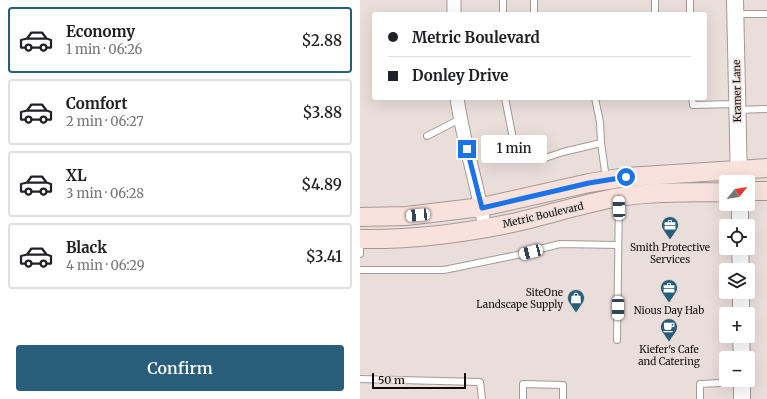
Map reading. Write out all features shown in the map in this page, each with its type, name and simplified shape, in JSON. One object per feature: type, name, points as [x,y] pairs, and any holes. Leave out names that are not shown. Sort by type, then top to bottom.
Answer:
[{"type":"main road","points":[[742,175],[767,168]]},
{"type":"main road","points":[[360,218],[406,216],[482,208],[589,183],[626,177],[719,176]]},
{"type":"main road","points":[[755,191],[767,191]]},
{"type":"main road","name":"Metric Boulevard","points":[[360,239],[407,237],[485,228],[619,198],[658,193],[719,192]]},
{"type":"street","points":[[454,0],[454,12]]},
{"type":"street","name":"Kramer Lane","points":[[736,7],[739,175]]},
{"type":"street","points":[[457,100],[460,119],[482,208],[485,228]]},
{"type":"street","points":[[742,387],[742,399]]},
{"type":"lane","points":[[503,0],[503,12]]},
{"type":"lane","points":[[534,0],[534,12]]},
{"type":"lane","points":[[655,0],[655,12]]},
{"type":"lane","points":[[690,0],[690,12]]},
{"type":"lane","points":[[736,7],[767,14]]},
{"type":"lane","points":[[506,100],[515,149],[525,159],[542,159],[563,152],[601,143]]},
{"type":"lane","points":[[595,100],[600,122],[606,180]]},
{"type":"lane","points":[[692,100],[693,105],[767,109]]},
{"type":"lane","points":[[427,136],[460,119]]},
{"type":"lane","points":[[617,340],[619,198]]},
{"type":"lane","points":[[360,239],[360,254]]},
{"type":"lane","points":[[360,270],[444,270],[517,255],[560,244],[618,245]]},
{"type":"lane","points":[[360,379],[480,382],[482,399]]},
{"type":"lane","points":[[700,399],[700,384],[719,383]]},
{"type":"lane","points":[[523,399],[523,384],[563,385],[564,399]]},
{"type":"place","name":"Smith Protective Services","points":[[670,240]]},
{"type":"place","name":"Nious Day Hab","points":[[669,303]]},
{"type":"place","name":"SiteOne Landscape Supply","points":[[576,313]]},
{"type":"place","name":"Kiefer's Cafe and Catering","points":[[669,342]]},
{"type":"route","points":[[467,149],[482,208],[589,183],[626,177]]}]
